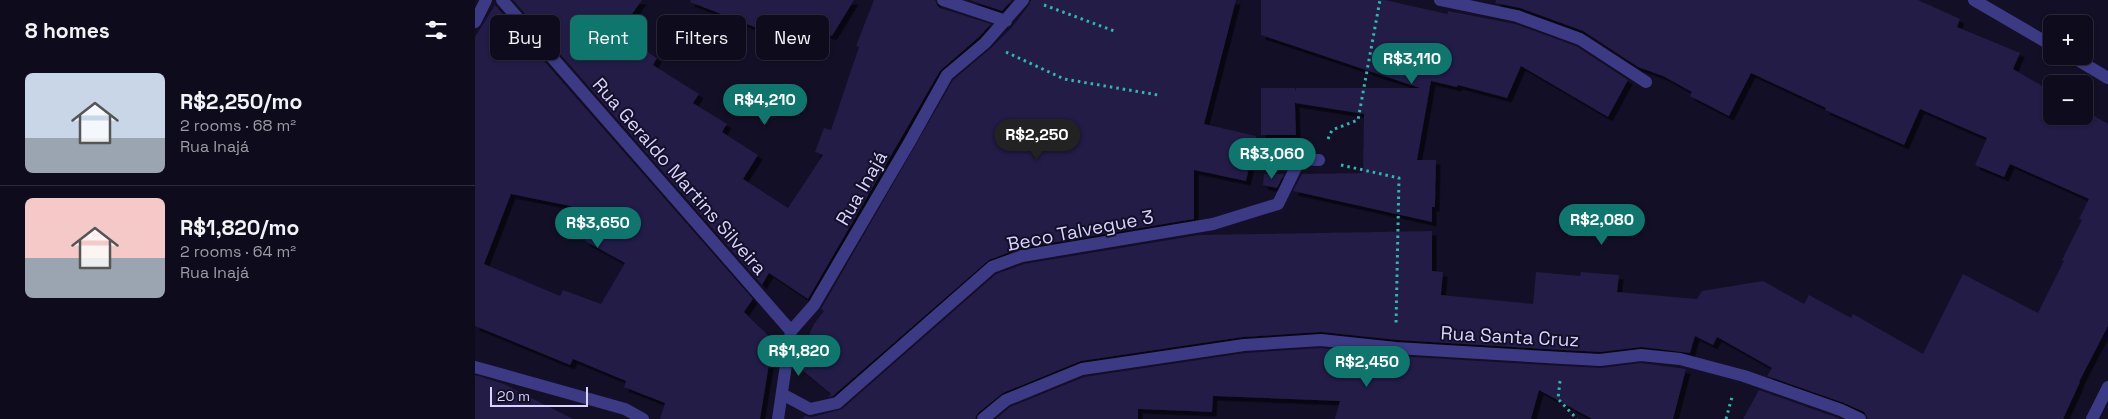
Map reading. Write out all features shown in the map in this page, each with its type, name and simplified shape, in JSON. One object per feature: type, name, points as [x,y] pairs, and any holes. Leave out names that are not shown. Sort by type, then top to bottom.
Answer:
[{"type":"street","points":[[475,22],[486,0]]},
{"type":"street","name":"Rua Geraldo Martins Silveira","points":[[502,0],[791,331]]},
{"type":"street","points":[[943,0],[1006,21]]},
{"type":"street","name":"Rua Inajá","points":[[791,331],[814,305],[947,75],[985,43],[1023,0]]},
{"type":"street","points":[[1440,0],[1517,16],[1580,39],[1646,82]]},
{"type":"street","points":[[1974,0],[2043,40]]},
{"type":"street","points":[[2086,65],[2108,78]]},
{"type":"street","name":"Beco Talvegue 3","points":[[782,394],[810,409],[837,403],[992,267],[1022,256],[1213,224],[1278,204],[1300,159],[1319,160]]},
{"type":"street","points":[[778,419],[791,331]]},
{"type":"street","name":"Rua Santa Cruz","points":[[983,419],[1006,400],[1082,369],[1244,345],[1321,340],[1396,348],[1563,358],[1600,360],[1641,355],[1680,360],[1744,376],[1841,410],[1860,419]]},
{"type":"street","points":[[475,367],[625,409],[643,419]]},
{"type":"street","points":[[2092,419],[2108,387]]},
{"type":"path","points":[[1380,0],[1358,120],[1332,130],[1319,160],[1399,178],[1396,348]]},
{"type":"path","points":[[1040,3],[1117,32]]},
{"type":"path","points":[[985,43],[1064,79],[1158,95]]},
{"type":"path","points":[[1563,358],[1558,399],[1577,419]]},
{"type":"building","points":[[513,0],[642,0],[631,15],[570,15],[570,60],[647,60],[647,52],[657,58],[653,65],[699,94],[693,103],[727,124],[722,132],[758,155],[743,179],[788,208],[823,155],[815,152],[824,128],[831,130],[859,47],[856,46],[874,0],[935,0],[940,8],[991,24],[940,71],[808,299],[769,273],[762,285],[560,54],[560,15],[526,15]]},
{"type":"building","points":[[691,0],[854,0],[832,36],[829,35],[829,15],[756,15],[756,28],[746,24],[746,15],[724,15],[690,2]]},
{"type":"building","points":[[969,0],[1012,0],[1002,11]]},
{"type":"building","points":[[1031,0],[1236,0],[1204,124],[1256,136],[1246,181],[1194,170],[1194,219],[1021,248],[989,260],[833,396],[828,397],[831,394],[795,364],[814,324],[824,311],[821,309],[953,80],[991,48],[1012,27]]},
{"type":"building","points":[[1261,0],[1385,0],[1447,14],[1448,11],[1515,24],[1576,46],[1628,80],[1608,117],[1521,66],[1507,98],[1458,85],[1457,87],[1431,81],[1417,160],[1436,160],[1435,207],[1432,207],[1432,222],[1293,191],[1302,174],[1363,173],[1364,114],[1295,103],[1296,135],[1261,135],[1261,88],[1295,88],[1295,92],[1296,88],[1420,88],[1261,35]]},
{"type":"building","points":[[1496,0],[1918,0],[1960,19],[1957,27],[2020,53],[2013,69],[2043,86],[2043,125],[2093,125],[2093,115],[2108,124],[2108,326],[2079,382],[2063,419],[1868,419],[1864,412],[1844,403],[1767,376],[1772,368],[1717,337],[1713,345],[1695,336],[1690,353],[1642,347],[1600,352],[1397,340],[1321,332],[1243,337],[1081,361],[1003,393],[978,413],[975,419],[801,419],[805,416],[812,417],[842,409],[996,274],[1024,264],[1199,235],[1432,231],[1432,271],[1443,272],[1441,295],[1533,304],[1536,272],[1580,276],[1581,272],[1619,275],[1617,292],[1697,299],[1702,291],[1763,281],[1804,304],[1809,295],[1851,318],[1853,314],[1923,354],[1963,274],[2038,313],[2082,220],[2079,219],[2089,199],[2010,164],[2004,177],[1975,165],[1987,138],[1920,109],[1904,145],[1825,110],[1826,108],[1751,73],[1729,116],[1690,96],[1692,92],[1663,76],[1638,67],[1583,31],[1520,8],[1495,3]]},
{"type":"building","points":[[495,5],[504,15],[490,15],[490,60],[543,60],[753,299],[744,312],[773,340],[760,419],[660,419],[665,403],[624,387],[626,381],[573,359],[570,365],[475,326],[475,37]],"holes":[[[511,194],[570,206],[598,219],[585,241],[625,263],[601,304],[563,290],[560,296],[484,264]]]},
{"type":"building","points":[[1264,174],[1284,174],[1277,188],[1263,185]]},
{"type":"building","points":[[1321,348],[1395,356],[1563,366],[1601,368],[1641,363],[1686,369],[1673,419],[1592,419],[1539,390],[1531,419],[1335,419],[1340,401],[1213,396],[1212,412],[1138,409],[1138,419],[996,419],[1010,407],[1084,377],[1245,353]]},
{"type":"building","points":[[475,375],[504,384],[573,419],[475,419]]},
{"type":"building","points":[[1759,390],[1838,418],[1841,419],[1743,419]]}]
